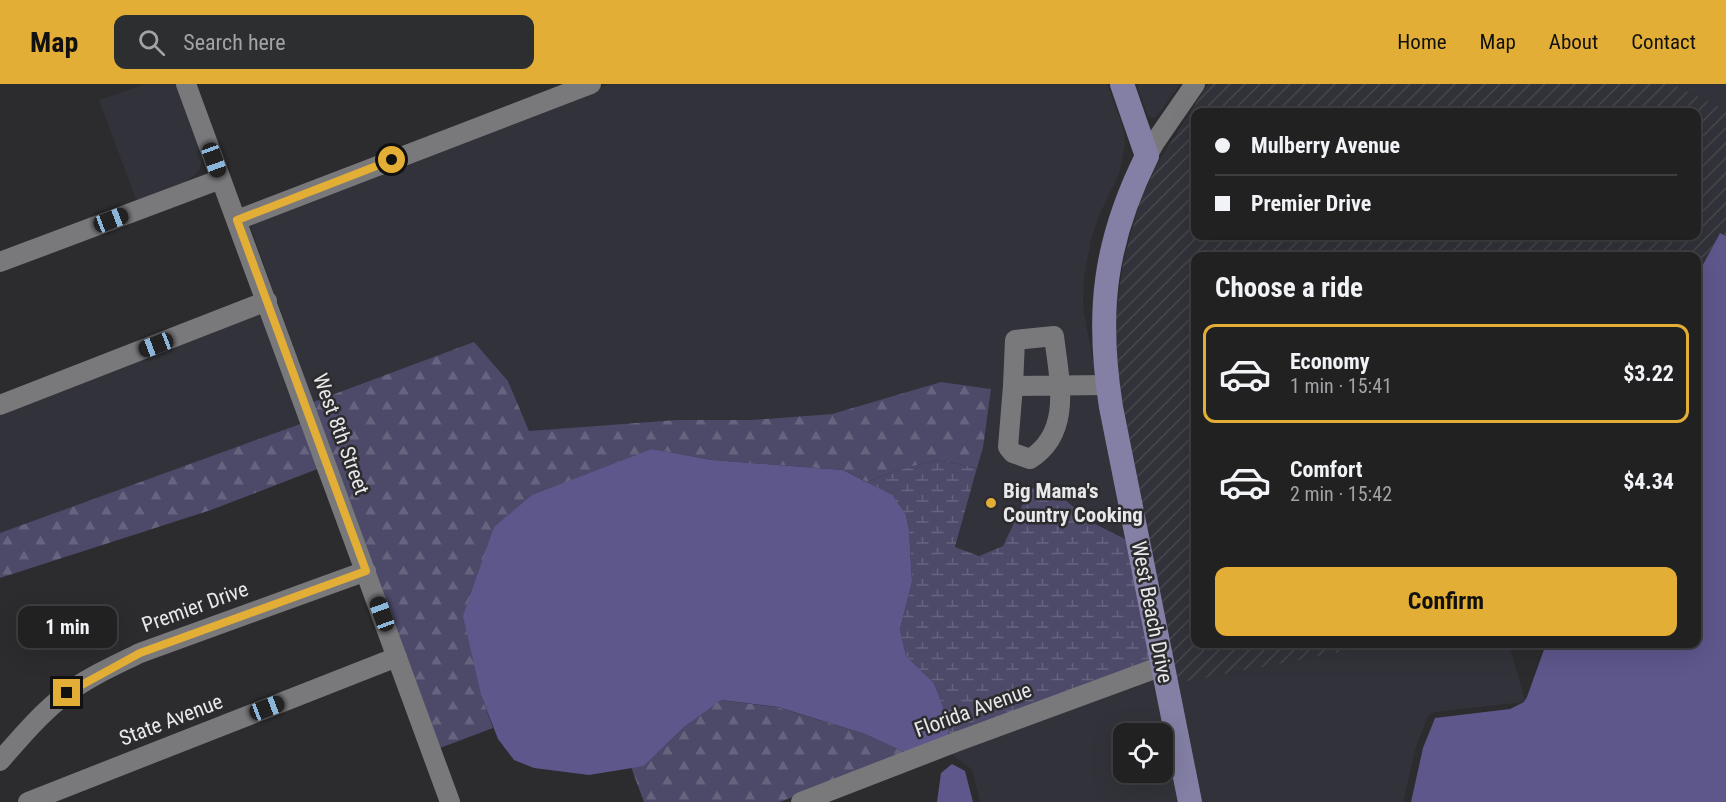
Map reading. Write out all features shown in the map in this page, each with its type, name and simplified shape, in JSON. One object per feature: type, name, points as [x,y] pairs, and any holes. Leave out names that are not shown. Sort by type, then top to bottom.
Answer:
[{"type":"main road","points":[[1122,84],[1147,156]]},
{"type":"main road","name":"West Beach Drive","points":[[1147,156],[1121,218],[1108,273],[1103,332],[1107,385],[1190,802]]},
{"type":"street","name":"West 8th Street","points":[[186,84],[450,802]]},
{"type":"street","points":[[237,220],[591,84]]},
{"type":"street","name":"West Beach Drive","points":[[1147,156],[1195,84]]},
{"type":"street","points":[[0,262],[221,179]]},
{"type":"street","points":[[0,405],[267,301]]},
{"type":"street","points":[[1054,336],[1059,387],[1061,399],[1054,435],[1046,447],[1030,459],[1013,453],[1008,447],[1015,340],[1054,336]]},
{"type":"street","points":[[1013,386],[1107,385]]},
{"type":"street","name":"Premier Drive","points":[[0,761],[30,727],[67,693],[120,663],[140,653],[366,571]]},
{"type":"street","name":"State Avenue","points":[[28,802],[398,657]]},
{"type":"street","name":"Florida Avenue","points":[[801,802],[956,741],[1162,666]]},
{"type":"shaded area","points":[[146,84],[177,84],[203,158],[199,171],[183,185],[137,202],[99,100]]},
{"type":"shaded area","points":[[610,84],[1107,84],[1123,127],[1125,145],[1119,174],[1098,218],[1091,240],[1084,277],[1083,306],[1125,539],[1093,523],[1047,485],[1030,489],[1003,546],[979,556],[955,548],[983,448],[990,389],[941,382],[832,414],[751,420],[676,420],[529,431],[508,381],[474,343],[313,402],[250,225],[452,143]]},
{"type":"shaded area","points":[[1136,84],[1180,84],[1157,116],[1152,118],[1148,116]]},
{"type":"shaded area","points":[[1208,84],[1672,84],[1726,110],[1726,236],[1720,233],[1701,269],[1701,252],[1191,252],[1191,648],[1362,648],[1177,683],[1119,384],[1115,325],[1123,263],[1141,198],[1161,158],[1191,111],[1191,240],[1701,240],[1701,108],[1193,108]]},
{"type":"shaded area","points":[[1672,84],[1726,84],[1726,110]]},
{"type":"shaded area","points":[[1720,233],[1726,236],[1726,802],[1411,802],[1423,748],[1435,718],[1510,709],[1524,702],[1545,648],[1701,648],[1701,269]]},
{"type":"shaded area","points":[[258,315],[263,319],[303,423],[0,540],[0,408]]},
{"type":"shaded area","points":[[652,449],[712,460],[843,470],[892,495],[906,515],[909,530],[912,582],[900,629],[906,656],[934,683],[946,714],[949,737],[906,753],[865,734],[778,707],[721,700],[683,728],[644,766],[589,775],[534,768],[514,760],[498,739],[481,695],[463,616],[494,527],[532,495]]},
{"type":"shaded area","points":[[1363,648],[1510,648],[1525,700],[1524,702],[1435,712],[1428,716],[1416,747],[1403,802],[1200,802],[1177,683]]},
{"type":"shaded area","points":[[1154,676],[1164,723],[1113,723],[1113,783],[1173,783],[1173,765],[1181,802],[980,802],[972,769],[951,753]]},
{"type":"shaded area","points":[[952,764],[965,771],[973,802],[937,802],[941,773]]},
{"type":"green space","points":[[474,342],[508,381],[529,431],[676,420],[751,420],[832,414],[941,382],[991,389],[983,448],[977,468],[938,460],[898,470],[867,482],[843,470],[712,460],[652,449],[481,695],[493,728],[440,748],[313,402]]},
{"type":"green space","points":[[303,423],[320,468],[211,510],[0,578],[0,533]]},
{"type":"green space","points":[[938,460],[977,468],[955,547],[979,556],[1003,546],[1030,489],[1047,485],[1093,523],[1125,539],[1151,662],[949,737],[946,714],[934,683],[906,656],[900,629],[912,582],[906,515],[867,482],[898,470]]},
{"type":"green space","points":[[720,700],[777,707],[865,734],[906,753],[780,802],[644,802],[631,767],[644,766],[683,728]]},
{"type":"place","name":"Big Mama's Country Cooking","points":[[991,503]]},
{"type":"route","points":[[67,693],[140,653],[366,571],[237,220],[392,160]]}]
